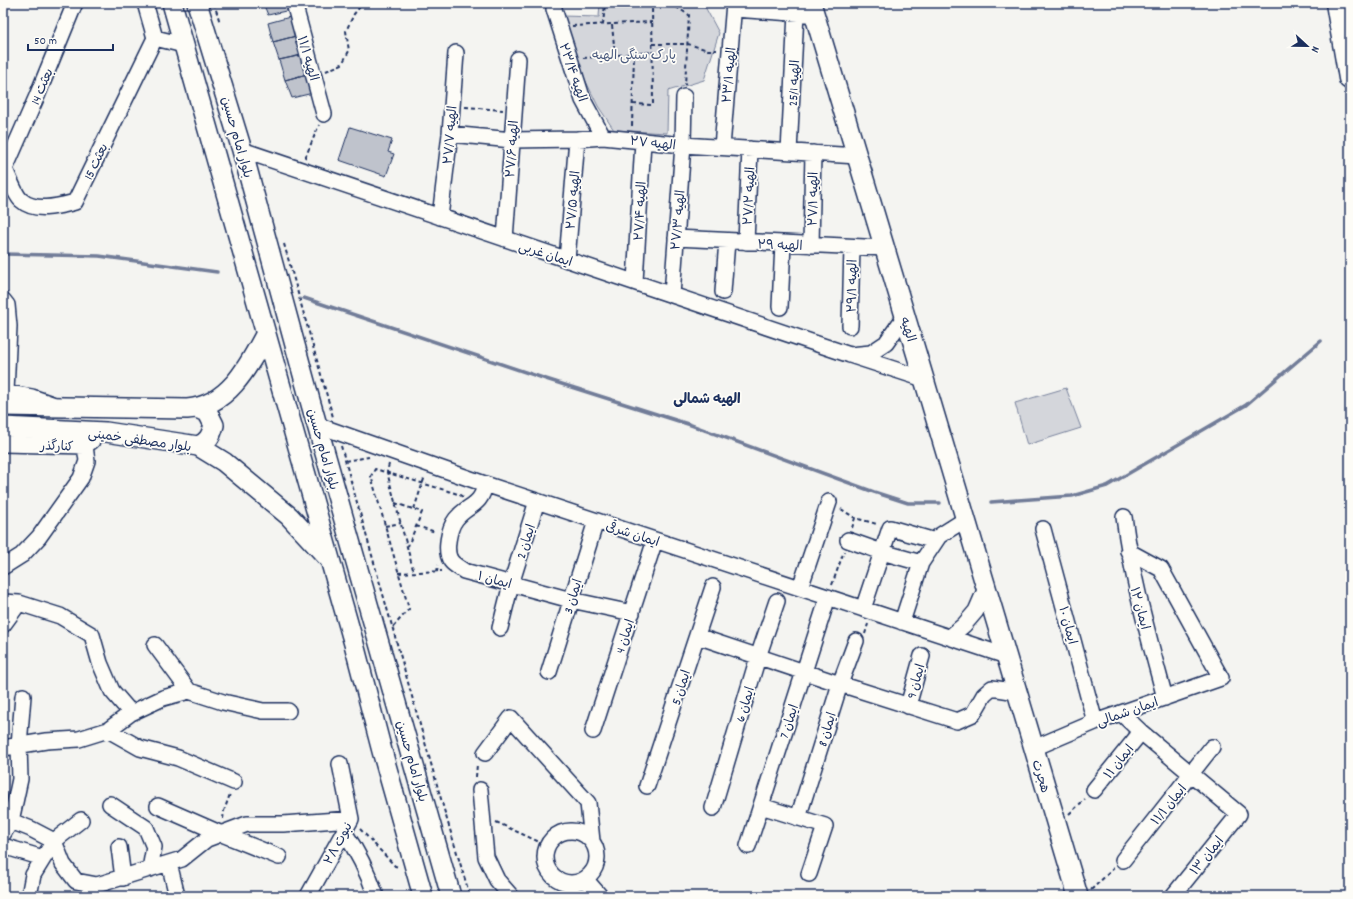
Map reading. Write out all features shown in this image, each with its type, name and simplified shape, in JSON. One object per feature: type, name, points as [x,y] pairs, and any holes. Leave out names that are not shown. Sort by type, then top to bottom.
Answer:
[{"type":"highway","points":[[1337,3],[1350,78]]},
{"type":"main road","name":"بلوار امام حسین","points":[[172,3],[354,644],[382,752],[423,896]]},
{"type":"main road","name":"بلوار امام حسین","points":[[197,3],[242,150],[317,425],[451,896]]},
{"type":"main road","name":"الهیه","points":[[807,10],[857,156],[1006,656]]},
{"type":"main road","name":"بلوار مصطفی خمینی","points":[[4,397],[58,407],[197,408],[219,398],[231,388],[250,363],[266,335]]},
{"type":"main road","points":[[197,408],[208,413],[214,425],[210,438],[205,443],[198,446]]},
{"type":"main road","name":"بلوار مصطفی خمینی","points":[[3,427],[106,432],[198,446],[229,466],[289,516],[330,561]]},
{"type":"main road","name":"هجرت","points":[[1006,656],[1057,826],[1084,893]]},
{"type":"street","name":"بعثت 14","points":[[4,167],[37,96],[75,3]]},
{"type":"street","points":[[145,3],[154,38],[184,45]]},
{"type":"street","name":"الهیه ۱۱/۱","points":[[294,3],[324,114]]},
{"type":"street","name":"الهیه ۲۳/۴","points":[[554,3],[554,9],[559,27],[582,100],[603,137]]},
{"type":"street","points":[[734,6],[807,10]]},
{"type":"street","name":"الهیه ۲۳/۱","points":[[722,147],[734,6]]},
{"type":"street","name":"الهیه 25/1","points":[[789,152],[807,10]]},
{"type":"street","name":"بعثت 15","points":[[4,167],[20,200],[31,206],[54,207],[75,202],[154,38]]},
{"type":"street","name":"الهیه ۲۷/۷","points":[[440,217],[450,134],[456,53]]},
{"type":"street","name":"الهیه ۲۷/۶","points":[[505,239],[518,59]]},
{"type":"street","name":"الهیه ۲۷/۳","points":[[672,295],[684,145],[684,97]]},
{"type":"street","name":"الهیه ۲۷","points":[[450,134],[512,140],[577,140],[603,137],[684,145],[857,156]]},
{"type":"street","name":"الهیه ۲۷/۵","points":[[567,260],[577,140]]},
{"type":"street","name":"الهیه ۲۷/۴","points":[[635,282],[642,141]]},
{"type":"street","name":"الهیه ۲۷/۲","points":[[746,242],[750,149]]},
{"type":"street","name":"ایمان غربی","points":[[242,150],[924,379]]},
{"type":"street","name":"الهیه ۲۷/۱","points":[[811,245],[813,154]]},
{"type":"street","name":"الهیه ۲۹","points":[[676,238],[885,248]]},
{"type":"street","points":[[723,292],[727,241]]},
{"type":"street","points":[[780,307],[783,244]]},
{"type":"street","name":"الهیه ۲۹/۱","points":[[850,326],[852,247]]},
{"type":"street","points":[[3,300],[7,305],[9,326],[4,397]]},
{"type":"street","points":[[850,355],[871,353],[886,343],[905,316]]},
{"type":"street","name":"ایمان شرقی","points":[[317,425],[485,484],[1006,656]]},
{"type":"street","name":"کنارگذر","points":[[3,444],[85,446],[106,432]]},
{"type":"street","points":[[3,566],[22,555],[40,537],[81,478],[87,461],[85,446]]},
{"type":"street","name":"ایمان ۱","points":[[485,484],[483,494],[478,501],[456,519],[448,536],[448,551],[451,561],[464,571],[571,600],[632,613]]},
{"type":"street","name":"ایمان 2","points":[[500,628],[537,501]]},
{"type":"street","points":[[800,588],[829,502]]},
{"type":"street","name":"ایمان ۱۲","points":[[1124,517],[1128,551],[1134,579],[1165,698]]},
{"type":"street","points":[[902,622],[921,563],[939,536],[966,519]]},
{"type":"street","name":"ایمان 3","points":[[549,672],[596,521]]},
{"type":"street","points":[[868,610],[882,552],[890,528],[935,541]]},
{"type":"street","name":"ایمان ۱۰","points":[[1043,529],[1095,722]]},
{"type":"street","name":"ایمان 4","points":[[593,731],[655,540]]},
{"type":"street","points":[[848,540],[882,552],[921,563]]},
{"type":"street","name":"ایمان شمالی","points":[[1034,748],[1095,722],[1221,678],[1161,569],[1128,551]]},
{"type":"street","name":"ایمان 5","points":[[648,786],[713,587]]},
{"type":"street","points":[[950,638],[976,611],[986,588]]},
{"type":"street","name":"ایمان 7","points":[[748,846],[828,597]]},
{"type":"street","name":"ایمان 6","points":[[712,808],[758,657],[777,601]]},
{"type":"street","points":[[3,602],[19,604],[60,616],[92,635],[100,662],[112,691],[131,713]]},
{"type":"street","points":[[3,625],[19,604]]},
{"type":"street","points":[[697,636],[803,672],[957,721],[973,714],[984,696],[992,688],[1017,692]]},
{"type":"street","name":"ایمان 8","points":[[798,818],[840,684],[856,641]]},
{"type":"street","points":[[155,645],[189,691]]},
{"type":"street","name":"ایمان 9","points":[[908,706],[922,656]]},
{"type":"street","points":[[3,748],[46,741],[79,738],[108,730],[131,713],[163,698],[189,691],[223,702],[263,711],[288,711]]},
{"type":"street","points":[[3,834],[11,821],[20,779],[19,745],[23,696]]},
{"type":"street","points":[[1121,713],[1191,774]]},
{"type":"street","points":[[486,753],[511,718],[588,803],[592,841],[598,857],[596,866],[592,874],[586,880],[578,883],[569,884],[561,882],[554,877],[548,870],[545,854],[553,839],[568,831],[585,835],[592,841]]},
{"type":"street","points":[[108,730],[140,748],[178,758],[234,782]]},
{"type":"street","name":"ایمان ۱۱","points":[[1094,790],[1141,732]]},
{"type":"street","name":"ایمان ۱۱/۱","points":[[1123,860],[1212,747]]},
{"type":"street","name":"نبوت ۲۸","points":[[308,896],[348,826],[340,764]]},
{"type":"street","name":"ایمان ۱۳","points":[[1173,896],[1239,814],[1191,774]]},
{"type":"street","points":[[480,790],[486,857],[497,880],[511,896]]},
{"type":"street","points":[[110,804],[146,828],[154,847],[150,869]]},
{"type":"street","points":[[158,806],[279,857]]},
{"type":"street","points":[[760,806],[825,826],[809,874]]},
{"type":"street","points":[[29,896],[33,875],[54,840],[81,820]]},
{"type":"street","points":[[11,821],[54,840],[63,864],[76,881],[96,890],[123,878],[182,859],[207,840],[246,824],[348,826],[376,896]]},
{"type":"street","points":[[3,846],[43,858]]},
{"type":"street","points":[[119,847],[123,878]]},
{"type":"street","points":[[169,863],[177,896]]},
{"type":"street","points":[[586,880],[596,894]]},
{"type":"path","points":[[214,3],[221,26]]},
{"type":"path","points":[[314,77],[342,64],[349,51],[346,32],[354,14],[363,3]]},
{"type":"path","points":[[604,25],[605,3]]},
{"type":"path","points":[[633,104],[653,105],[652,4],[670,3],[689,15],[684,97]]},
{"type":"path","points":[[559,27],[652,22]]},
{"type":"path","points":[[612,24],[615,55]]},
{"type":"path","points":[[652,44],[688,44],[708,50],[730,50]]},
{"type":"path","points":[[569,59],[652,52]]},
{"type":"path","points":[[632,128],[634,54]]},
{"type":"path","points":[[452,106],[514,110]]},
{"type":"path","points":[[299,170],[324,114]]},
{"type":"path","points":[[284,244],[445,813],[470,896]]},
{"type":"path","points":[[392,451],[387,472],[414,573]]},
{"type":"path","points":[[345,461],[372,457]]},
{"type":"path","points":[[414,509],[430,464]]},
{"type":"path","points":[[393,627],[408,609],[371,476],[375,469],[458,494],[468,500]]},
{"type":"path","points":[[829,502],[855,518]]},
{"type":"path","points":[[395,503],[422,512],[407,547]]},
{"type":"path","points":[[385,526],[401,523]]},
{"type":"path","points":[[416,526],[442,533]]},
{"type":"path","points":[[437,572],[438,560]]},
{"type":"path","points":[[398,573],[464,571]]},
{"type":"path","points":[[856,641],[864,637],[868,610]]},
{"type":"path","points":[[480,790],[477,782],[478,758],[486,753]]},
{"type":"path","points":[[222,834],[224,811],[234,782]]},
{"type":"path","points":[[1057,826],[1094,790]]},
{"type":"path","points":[[482,816],[548,846]]},
{"type":"path","points":[[348,826],[395,866],[404,869]]},
{"type":"path","points":[[1084,893],[1123,860]]},
{"type":"green space","name":"پارک سنگی الهیه","points":[[600,3],[703,3],[719,33],[704,80],[668,91],[667,133],[614,130],[598,106],[572,53],[562,16],[599,17]]},
{"type":"green space","points":[[1066,388],[1081,428],[1027,445],[1015,403]]},
{"type":"building","points":[[263,3],[288,3],[290,10],[268,15]]},
{"type":"building","points":[[290,17],[296,36],[273,42],[268,23]]},
{"type":"building","points":[[296,36],[302,55],[279,60],[273,42]]},
{"type":"building","points":[[302,55],[307,74],[285,80],[279,60]]},
{"type":"building","points":[[307,74],[313,93],[292,98],[285,80]]},
{"type":"building","points":[[350,127],[392,140],[388,152],[394,154],[386,176],[339,160]]},
{"type":"waterway","points":[[3,254],[99,256],[217,272]]},
{"type":"waterway","points":[[304,298],[546,379],[691,425],[908,503],[940,503]]},
{"type":"waterway","points":[[991,502],[1072,496],[1107,486],[1246,405],[1321,341]]},
{"type":"district","name":"الهیه شمالی","points":[[707,398]]}]
